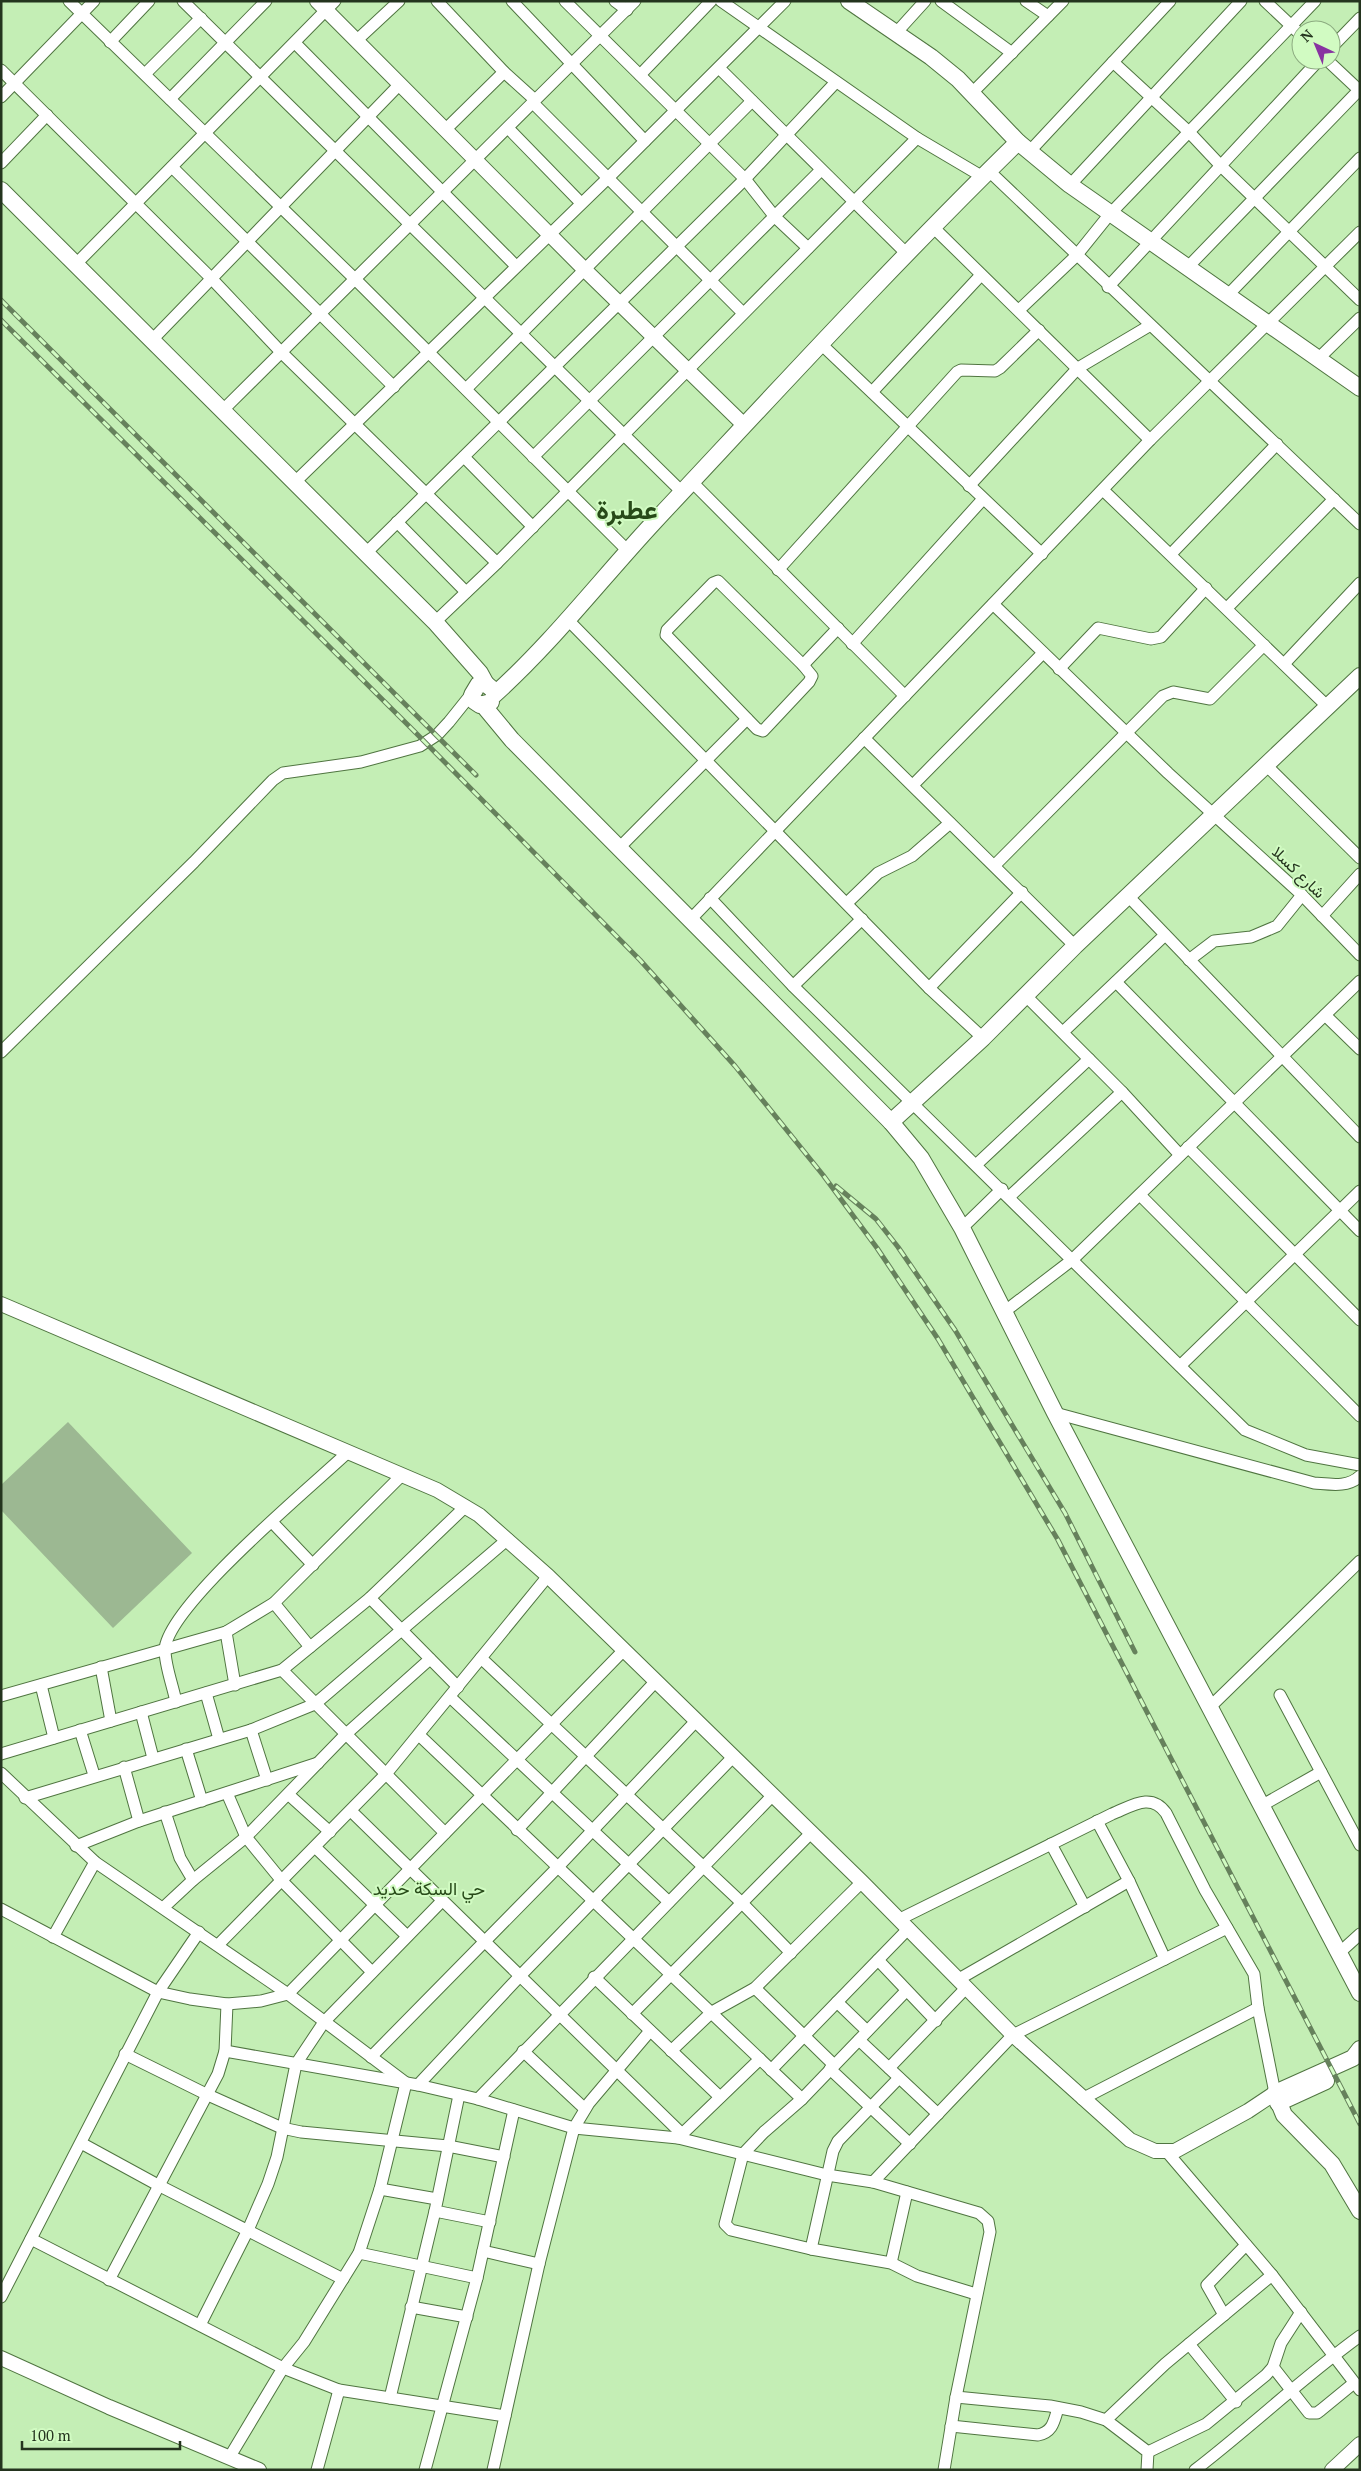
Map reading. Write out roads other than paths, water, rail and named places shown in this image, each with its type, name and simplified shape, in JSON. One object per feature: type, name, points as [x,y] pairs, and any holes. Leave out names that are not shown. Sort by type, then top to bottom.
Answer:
[{"type":"main road","points":[[849,1],[940,65],[972,93],[1024,147],[1109,215],[1359,386]]},
{"type":"main road","points":[[484,694],[521,668],[569,621],[628,551],[744,425],[907,254],[986,174],[1024,147]]},
{"type":"main road","points":[[1,190],[435,622],[461,654],[499,725],[891,1122],[921,1158],[962,1228],[1055,1413],[1360,1993]]},
{"type":"main road","points":[[891,1122],[983,1038],[1075,946],[1360,676]]},
{"type":"main road","points":[[1276,2098],[1353,2058],[1360,2049]]},
{"type":"main road","points":[[1276,2098],[1304,2092],[1360,2062]]},
{"type":"main road","points":[[1276,2098],[1284,2116],[1332,2164],[1360,2211]]},
{"type":"street","points":[[69,1],[281,206],[500,422],[566,492],[628,551]]},
{"type":"street","points":[[1,97],[94,1]]},
{"type":"street","points":[[110,42],[149,1]]},
{"type":"street","points":[[183,1],[336,150],[483,299],[623,434],[687,488],[778,570],[905,696]]},
{"type":"street","points":[[356,41],[399,1]]},
{"type":"street","points":[[436,1],[608,178],[743,313]]},
{"type":"street","points":[[512,1],[645,141]]},
{"type":"street","points":[[565,1],[745,180],[775,217],[808,248]]},
{"type":"street","points":[[616,1],[627,10]]},
{"type":"street","points":[[223,410],[280,351],[356,280],[442,191],[573,65],[635,1]]},
{"type":"street","points":[[640,75],[711,1]]},
{"type":"street","points":[[721,1],[917,138],[986,174],[1277,444],[1360,524]]},
{"type":"street","points":[[295,482],[608,178],[785,1]]},
{"type":"street","points":[[896,33],[926,1]]},
{"type":"street","points":[[941,1],[1012,53]]},
{"type":"street","points":[[1026,1],[1048,16]]},
{"type":"street","points":[[972,93],[1062,1]]},
{"type":"street","points":[[1024,147],[1113,62],[1170,1]]},
{"type":"street","points":[[1070,185],[1152,99],[1241,1]]},
{"type":"street","points":[[1265,1],[1291,25]]},
{"type":"street","points":[[1298,20],[1316,1]]},
{"type":"street","points":[[170,99],[226,42],[259,4]]},
{"type":"street","points":[[76,264],[295,42],[326,4],[356,41],[399,85],[584,270],[744,425]]},
{"type":"street","points":[[145,74],[201,18]]},
{"type":"street","points":[[1341,38],[1360,18]]},
{"type":"street","points":[[1019,310],[1076,256],[1109,215],[1291,27]]},
{"type":"street","points":[[295,42],[516,266]]},
{"type":"street","points":[[1113,62],[1189,132],[1221,166],[1360,300]]},
{"type":"street","points":[[719,68],[907,254]]},
{"type":"street","points":[[1,70],[211,278],[280,351],[356,423],[497,563]]},
{"type":"street","points":[[1108,287],[1310,70]]},
{"type":"street","points":[[1187,268],[1359,90],[1338,70]]},
{"type":"street","points":[[445,130],[504,72]]},
{"type":"street","points":[[366,553],[745,180],[788,136],[836,82]]},
{"type":"street","points":[[152,340],[399,85]]},
{"type":"street","points":[[466,389],[752,101]]},
{"type":"street","points":[[1,163],[46,115]]},
{"type":"street","points":[[508,128],[582,203]]},
{"type":"street","points":[[435,622],[497,563],[917,138]]},
{"type":"street","points":[[1227,296],[1360,158]]},
{"type":"street","points":[[172,167],[394,386]]},
{"type":"street","points":[[533,457],[821,170]]},
{"type":"street","points":[[934,228],[1150,440]]},
{"type":"street","points":[[690,920],[774,830],[1150,440],[1360,232]]},
{"type":"street","points":[[872,392],[981,275]]},
{"type":"street","points":[[1318,359],[1360,318]]},
{"type":"street","points":[[969,486],[1078,368],[1149,326]]},
{"type":"street","points":[[778,570],[957,372],[961,370],[995,371],[1039,330]]},
{"type":"street","points":[[821,344],[1042,554]]},
{"type":"street","points":[[1171,554],[1277,444]]},
{"type":"street","points":[[464,457],[533,526]]},
{"type":"street","points":[[1103,490],[1328,707]]},
{"type":"street","points":[[852,644],[983,499]]},
{"type":"street","points":[[1227,608],[1334,499]]},
{"type":"street","points":[[397,522],[466,592]]},
{"type":"street","points":[[720,582],[810,672],[811,680],[765,730],[760,731],[747,719],[666,635],[667,630],[713,583],[720,582]]},
{"type":"street","points":[[1284,664],[1360,583]]},
{"type":"street","points":[[1059,668],[1098,628],[1151,639],[1160,637],[1206,588]]},
{"type":"street","name":"شارع كسلا","points":[[993,604],[1126,734],[1302,895],[1360,955]]},
{"type":"street","points":[[569,621],[929,988],[983,1038]]},
{"type":"street","points":[[803,665],[838,628]]},
{"type":"street","points":[[994,865],[1167,693],[1210,699],[1264,644]]},
{"type":"street","points":[[913,785],[1044,653]]},
{"type":"street","points":[[1,1052],[282,773],[361,762],[420,746],[437,735],[449,722],[484,694]]},
{"type":"street","points":[[620,847],[747,719]]},
{"type":"street","points":[[864,738],[1075,946]]},
{"type":"street","points":[[1266,765],[1360,858]]},
{"type":"street","points":[[847,903],[878,873],[912,856],[950,822]]},
{"type":"street","points":[[1322,916],[1360,874]]},
{"type":"street","points":[[929,988],[1022,892]]},
{"type":"street","points":[[1189,960],[1214,941],[1251,937],[1276,926],[1302,895]]},
{"type":"street","points":[[1128,896],[1360,1137]]},
{"type":"street","points":[[710,898],[793,986],[912,1104],[977,1164],[1072,1260],[1251,1433],[1306,1455],[1360,1465]]},
{"type":"street","points":[[793,986],[862,919]]},
{"type":"street","points":[[1063,1032],[1165,935]]},
{"type":"street","points":[[1004,1312],[1072,1260],[1360,981]]},
{"type":"street","points":[[1116,982],[1360,1231]]},
{"type":"street","points":[[1025,995],[1122,1092],[1294,1254],[1360,1320]]},
{"type":"street","points":[[1325,1015],[1360,1049]]},
{"type":"street","points":[[977,1164],[1089,1059]]},
{"type":"street","points":[[962,1228],[1006,1193],[1122,1092]]},
{"type":"street","points":[[1180,1366],[1360,1191]]},
{"type":"street","points":[[1140,1195],[1360,1416]]},
{"type":"street","points":[[1,1304],[437,1490],[466,1506],[508,1539],[548,1576],[862,1882],[904,1924],[963,1983],[1013,2035],[1082,2099],[1130,2140],[1155,2151],[1167,2152],[1183,2148],[1248,2111],[1276,2098],[1258,2008],[1254,1974],[1205,1890],[1160,1804],[1153,1801],[1140,1803],[1097,1821],[904,1924],[878,1960],[771,2070]]},
{"type":"street","points":[[1055,1413],[1314,1483],[1350,1483],[1360,1476]]},
{"type":"street","points":[[176,1702],[165,1649],[180,1617],[192,1601],[225,1566],[347,1453]]},
{"type":"street","points":[[1,1696],[226,1632],[274,1603],[401,1476]]},
{"type":"street","points":[[1,1754],[282,1670],[370,1598],[466,1506]]},
{"type":"street","points":[[272,1522],[313,1565]]},
{"type":"street","points":[[25,1798],[94,1775],[251,1730],[315,1704],[508,1539]]},
{"type":"street","points":[[1209,1708],[1360,1561]]},
{"type":"street","points":[[218,1945],[282,1882],[386,1774],[548,1576]]},
{"type":"street","points":[[370,1598],[458,1687]]},
{"type":"street","points":[[274,1603],[310,1647]]},
{"type":"street","points":[[226,1632],[235,1685]]},
{"type":"street","points":[[1,1909],[158,1992],[190,2000],[227,2004],[261,2001],[288,1994],[624,1650]]},
{"type":"street","points":[[482,1658],[742,1903],[791,1953]]},
{"type":"street","points":[[164,1907],[193,1880],[246,1837],[345,1735],[430,1660]]},
{"type":"street","points":[[101,1667],[112,1721]]},
{"type":"street","points":[[282,1670],[445,1833]]},
{"type":"street","points":[[517,1830],[656,1681]]},
{"type":"street","points":[[41,1685],[54,1738]]},
{"type":"street","points":[[206,1693],[219,1739]]},
{"type":"street","points":[[1280,1695],[1360,1845]]},
{"type":"street","points":[[450,1697],[669,1902]]},
{"type":"street","points":[[142,1712],[153,1758]]},
{"type":"street","points":[[371,2057],[557,1868],[696,1721]]},
{"type":"street","points":[[80,1730],[94,1775]]},
{"type":"street","points":[[251,1730],[267,1780]]},
{"type":"street","points":[[419,1735],[481,1796],[672,1973],[802,2098]]},
{"type":"street","points":[[186,1749],[202,1801]]},
{"type":"street","points":[[418,2085],[519,1977],[734,1756]]},
{"type":"street","points":[[76,1846],[165,1812],[319,1762]]},
{"type":"street","points":[[124,1767],[139,1821]]},
{"type":"street","points":[[1262,1806],[1321,1772]]},
{"type":"street","points":[[1,1773],[25,1798],[95,1862],[164,1907],[288,1994],[406,2083]]},
{"type":"street","points":[[227,1793],[246,1837],[282,1882],[372,1972]]},
{"type":"street","points":[[288,1795],[330,1832]]},
{"type":"street","points":[[478,2099],[523,2050],[634,1939],[772,1795]]},
{"type":"street","points":[[351,1811],[680,2136]]},
{"type":"street","points":[[165,1812],[180,1858],[193,1880]]},
{"type":"street","points":[[1097,1821],[1129,1881],[1165,1959]]},
{"type":"street","points":[[632,2014],[811,1833]]},
{"type":"street","points":[[1051,1844],[1085,1907]]},
{"type":"street","points":[[315,1847],[407,1936]]},
{"type":"street","points":[[53,1937],[95,1862]]},
{"type":"street","points":[[890,2068],[936,2021],[963,1983],[1129,1881]]},
{"type":"street","points":[[671,2051],[712,2012],[755,1988],[862,1882]]},
{"type":"street","points":[[200,2326],[248,2230],[274,2166],[296,2064],[324,2022],[442,1901]]},
{"type":"street","points":[[874,2182],[1013,2035],[1227,1928]]},
{"type":"street","points":[[1,2297],[158,1992],[199,1932]]},
{"type":"street","points":[[1338,1954],[1360,1934]]},
{"type":"street","points":[[878,1960],[936,2021]]},
{"type":"street","points":[[594,1978],[720,2097]]},
{"type":"street","points":[[755,1988],[871,2107],[910,2144]]},
{"type":"street","points":[[906,1991],[802,2098],[742,2154],[725,2219],[728,2228],[811,2249],[892,2263],[929,2280],[976,2294]]},
{"type":"street","points":[[837,2002],[867,2031]]},
{"type":"street","points":[[109,2280],[158,2185],[208,2095],[225,2051],[227,2004]]},
{"type":"street","points":[[1082,2099],[1258,2008]]},
{"type":"street","points":[[493,2470],[539,2264],[574,2128],[585,2109],[650,2031]]},
{"type":"street","points":[[858,2040],[938,2114]]},
{"type":"street","points":[[523,2050],[585,2109]]},
{"type":"street","points":[[225,2051],[418,2085],[478,2099],[574,2128],[680,2136],[827,2175],[874,2182],[979,2213],[988,2221],[990,2232],[956,2396],[944,2470]]},
{"type":"street","points":[[125,2054],[208,2095],[282,2128],[301,2132],[448,2146],[504,2157]]},
{"type":"street","points":[[680,2136],[760,2059]]},
{"type":"street","points":[[811,2249],[833,2151],[838,2141],[900,2078]]},
{"type":"street","points":[[229,2458],[283,2368],[304,2342],[359,2253],[380,2189],[390,2141],[406,2083]]},
{"type":"street","points":[[390,2398],[435,2211],[460,2095]]},
{"type":"street","points":[[425,2470],[477,2278],[514,2110]]},
{"type":"street","points":[[81,2143],[158,2185],[343,2279]]},
{"type":"street","points":[[1167,2152],[1272,2275],[1357,2386],[1317,2413],[1310,2413],[1273,2367]]},
{"type":"street","points":[[380,2189],[437,2199]]},
{"type":"street","points":[[892,2263],[907,2192]]},
{"type":"street","points":[[435,2211],[490,2222]]},
{"type":"street","points":[[31,2239],[283,2368],[339,2390],[505,2416]]},
{"type":"street","points":[[1224,2315],[1207,2285],[1246,2245]]},
{"type":"street","points":[[483,2251],[539,2264]]},
{"type":"street","points":[[359,2253],[477,2278]]},
{"type":"street","points":[[1106,2420],[1189,2344],[1272,2275]]},
{"type":"street","points":[[412,2307],[467,2317]]},
{"type":"street","points":[[1148,2452],[1192,2432],[1236,2402],[1273,2367],[1281,2343],[1301,2312]]},
{"type":"street","points":[[1195,2470],[1251,2426],[1334,2355],[1360,2336]]},
{"type":"street","points":[[1189,2344],[1236,2402]]},
{"type":"street","points":[[1,2358],[259,2470]]},
{"type":"street","points":[[317,2470],[339,2390]]},
{"type":"street","points":[[956,2396],[1058,2408],[1106,2420],[1148,2452]]},
{"type":"street","points":[[952,2426],[1038,2435],[1047,2433],[1053,2426],[1058,2408]]},
{"type":"street","points":[[1332,2470],[1360,2444]]},
{"type":"street","points":[[1147,2470],[1148,2452]]},
{"type":"railway","points":[[1,300],[476,775]]},
{"type":"railway","points":[[1,320],[413,730],[640,960],[735,1066],[823,1175],[877,1248],[938,1339],[1058,1540],[1360,2124]]},
{"type":"railway","points":[[836,1186],[876,1219],[898,1247],[955,1330],[1065,1513],[1135,1652]]},
{"type":"district","name":"عطبرة","points":[[627,509]]},
{"type":"district","name":"حي السكة حديد","points":[[429,1888]]}]
